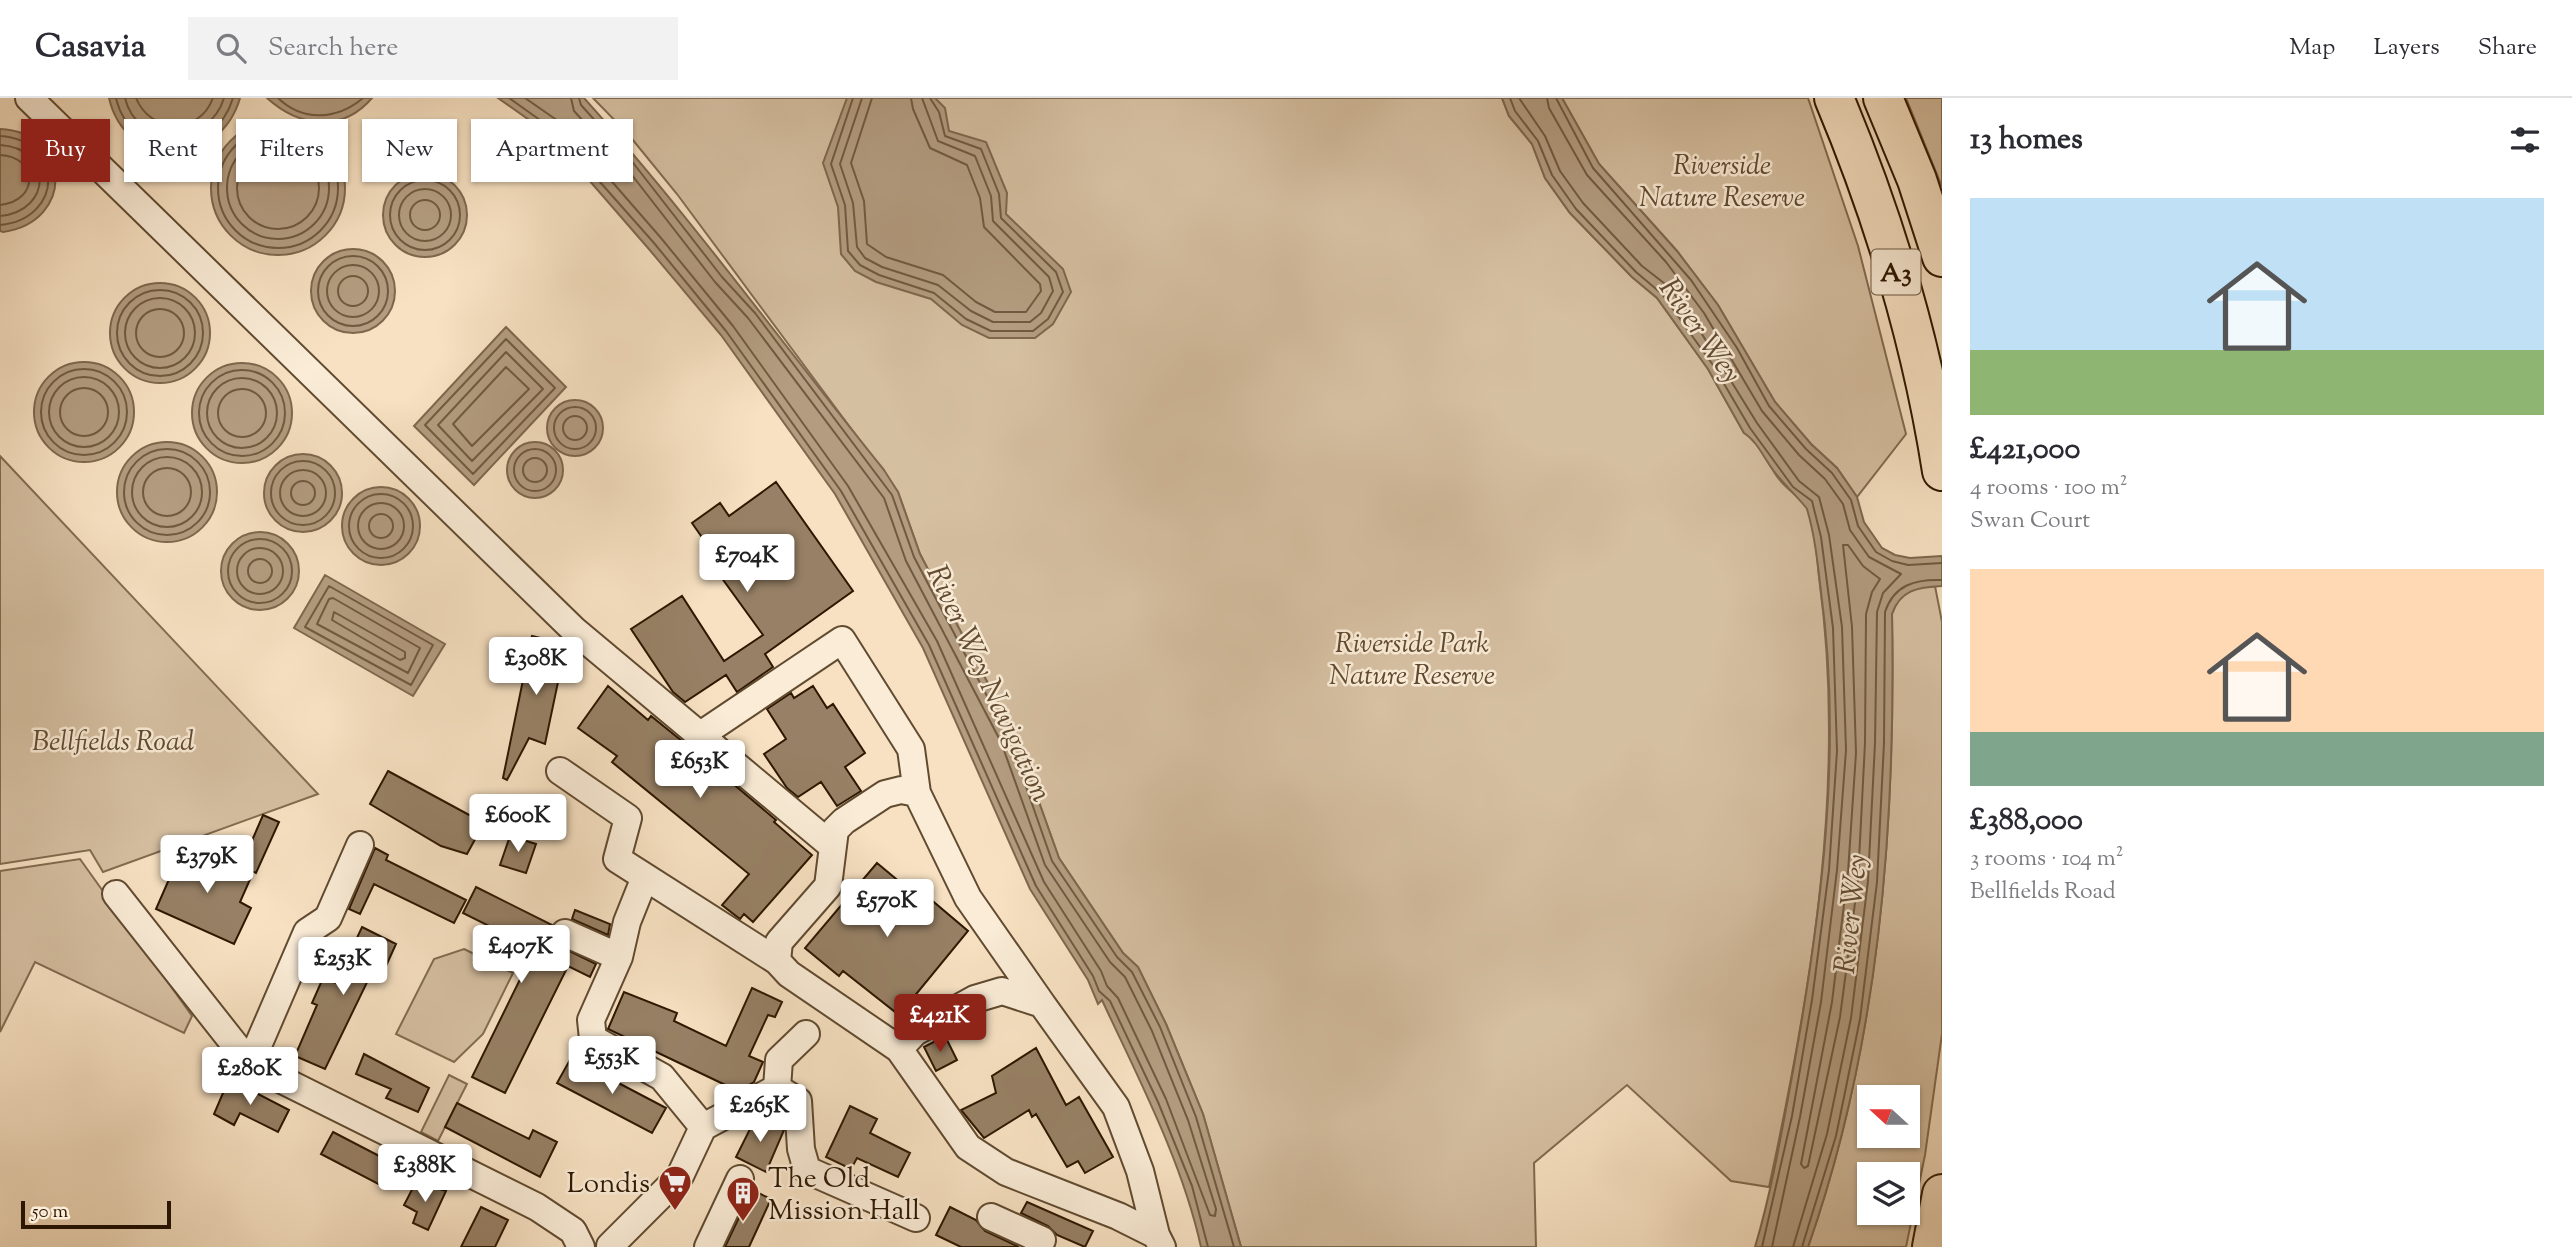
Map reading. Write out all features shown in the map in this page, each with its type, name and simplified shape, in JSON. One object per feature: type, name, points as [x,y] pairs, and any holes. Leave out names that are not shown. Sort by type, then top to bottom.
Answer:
[{"type":"highway","name":"A3","points":[[1834,98],[1866,179],[1899,281],[1941,462]]},
{"type":"highway","name":"A3","points":[[1883,98],[1917,180],[1942,257]]},
{"type":"highway","points":[[1932,1247],[1942,1194]]},
{"type":"street","points":[[29,98],[573,630],[702,734],[831,845]]},
{"type":"street","points":[[702,734],[842,640],[911,749],[917,793],[968,898],[1116,1107],[1140,1171],[1159,1241]]},
{"type":"street","points":[[560,771],[628,818],[617,859],[777,961],[789,974],[899,1049],[968,1147],[1006,1172],[1118,1216],[1159,1241]]},
{"type":"street","points":[[777,961],[779,942],[828,886],[833,863],[831,845],[835,830],[885,794],[901,790],[917,793]]},
{"type":"street","points":[[250,1064],[307,932],[328,918],[360,845]]},
{"type":"street","points":[[645,877],[627,922],[620,957],[591,1020],[593,1039],[662,1077],[703,1127]]},
{"type":"street","points":[[116,894],[250,1064],[537,1207],[573,1231],[581,1247]]},
{"type":"street","points":[[565,933],[620,957]]},
{"type":"street","points":[[899,1049],[915,1032],[975,999],[1002,991],[1042,1004]]},
{"type":"street","points":[[777,1088],[779,1060],[806,1034]]},
{"type":"street","points":[[596,1247],[611,1247],[680,1176],[703,1127],[777,1088]]},
{"type":"street","points":[[777,1088],[798,1101],[801,1149],[807,1170],[916,1218]]},
{"type":"street","points":[[708,1247],[740,1179]]},
{"type":"street","points":[[990,1217],[1046,1245]]},
{"type":"green space","name":"Riverside Park Nature Reserve","points":[[593,98],[1502,98],[1509,116],[1532,144],[1545,178],[1570,213],[1632,277],[1657,298],[1708,369],[1744,433],[1758,446],[1780,480],[1805,505],[1811,519],[1827,654],[1827,807],[1811,960],[1769,1187],[1731,1181],[1627,1085],[1534,1163],[1536,1247],[1241,1247],[1203,1114],[1166,1024],[1138,967],[1123,953],[1059,858],[1015,735],[920,554],[898,492],[677,194],[633,140],[633,119],[613,119]]},
{"type":"green space","name":"Riverside Nature Reserve","points":[[1562,98],[1808,98],[1858,246],[1906,434],[1857,497],[1837,468],[1811,444],[1775,402],[1718,305],[1677,251],[1599,164]]},
{"type":"green space","points":[[1906,98],[1942,98],[1942,187]]},
{"type":"green space","name":"Bellfields Road","points":[[0,456],[318,794],[103,872],[90,850],[0,864]]},
{"type":"green space","points":[[1935,586],[1942,622],[1942,1034],[1925,1155],[1920,1179],[1920,1162],[1857,1162],[1857,1225],[1911,1225],[1906,1247],[1808,1247],[1832,1171],[1852,1093],[1867,1014],[1886,855],[1891,774],[1892,614],[1903,596],[1914,590]]},
{"type":"green space","points":[[80,859],[192,1016],[184,1033],[35,962],[0,1032],[0,871]]},
{"type":"green space","points":[[464,949],[513,973],[483,1034],[454,1062],[396,1034],[434,959]]},
{"type":"green space","points":[[449,1075],[467,1084],[438,1141],[421,1132]]},
{"type":"water","points":[[109,98],[240,98],[229,121],[222,128],[222,119],[124,119],[124,128]]},
{"type":"water","points":[[267,98],[372,98],[360,109],[340,119],[303,119],[279,108]]},
{"type":"water","points":[[498,98],[584,98],[603,119],[528,119]]},
{"type":"water","points":[[847,98],[935,98],[945,108],[949,131],[986,142],[1007,193],[1006,214],[1063,269],[1071,292],[1053,324],[1035,338],[989,338],[962,325],[931,299],[876,282],[855,271],[841,254],[838,207],[823,163]]},
{"type":"water","name":"River Wey","points":[[1502,98],[1562,98],[1599,164],[1677,251],[1718,305],[1775,402],[1811,444],[1837,468],[1857,497],[1864,522],[1882,548],[1895,555],[1910,558],[1942,556],[1942,586],[1911,591],[1895,606],[1892,614],[1891,775],[1878,935],[1852,1093],[1832,1171],[1808,1247],[1755,1247],[1767,1204],[1793,1071],[1812,953],[1826,833],[1830,712],[1827,652],[1810,519],[1807,509],[1776,474],[1753,440],[1744,433],[1708,369],[1657,298],[1632,277],[1570,213],[1545,178],[1532,144],[1509,116]]},
{"type":"water","points":[[0,129],[21,133],[21,182],[55,182],[53,196],[43,212],[26,225],[0,231]]},
{"type":"water","points":[[236,136],[236,182],[345,182],[344,201],[340,214],[326,236],[304,250],[291,254],[265,254],[241,244],[230,236],[222,225],[212,201],[211,182],[222,182],[222,151]]},
{"type":"water","points":[[633,154],[700,235],[884,470],[898,492],[920,554],[1015,735],[1059,858],[1123,953],[1138,967],[1166,1024],[1203,1114],[1241,1247],[1201,1247],[1183,1183],[1171,1152],[1102,1000],[1098,1004],[1088,980],[1030,889],[923,648],[835,494],[721,335],[591,182],[633,182]]},
{"type":"water","points":[[399,182],[451,182],[460,192],[466,207],[466,223],[460,238],[448,250],[433,256],[417,256],[402,250],[390,238],[384,223],[386,199]]},
{"type":"water","points":[[353,249],[369,252],[383,261],[392,275],[395,291],[392,307],[383,321],[369,330],[353,333],[337,330],[323,321],[314,307],[311,291],[314,275],[323,261],[337,252]]},
{"type":"water","points":[[160,283],[179,286],[196,297],[207,314],[210,333],[207,352],[196,369],[179,380],[160,383],[141,380],[124,369],[113,352],[110,333],[113,314],[124,297],[141,286]]},
{"type":"water","points":[[506,327],[566,387],[474,485],[414,426]]},
{"type":"water","points":[[84,362],[103,365],[120,376],[131,393],[134,412],[131,431],[120,448],[103,459],[84,462],[65,459],[48,448],[37,431],[34,412],[37,393],[48,376],[65,365]]},
{"type":"water","points":[[242,363],[261,366],[278,377],[289,394],[292,413],[289,432],[278,449],[261,460],[242,463],[223,460],[206,449],[195,432],[192,413],[195,394],[206,377],[223,366]]},
{"type":"water","points":[[575,400],[586,402],[595,408],[601,417],[601,439],[595,448],[586,454],[575,456],[564,454],[555,448],[549,439],[547,428],[549,417],[555,408],[564,402]]},
{"type":"water","points":[[167,442],[186,445],[203,456],[214,473],[217,492],[214,511],[203,528],[186,539],[167,542],[148,539],[131,528],[120,511],[117,492],[120,473],[131,456],[148,445]]},
{"type":"water","points":[[535,442],[546,444],[555,450],[561,459],[561,481],[555,490],[546,496],[535,498],[524,496],[515,490],[509,481],[507,470],[509,459],[515,450],[524,444]]},
{"type":"water","points":[[303,454],[318,457],[335,471],[342,493],[339,508],[325,525],[303,532],[288,529],[271,515],[264,493],[267,478],[281,461]]},
{"type":"water","points":[[381,487],[396,490],[413,504],[420,526],[417,541],[403,558],[381,565],[366,562],[349,548],[342,526],[345,511],[359,494]]},
{"type":"water","points":[[260,532],[275,535],[292,549],[299,571],[296,586],[282,603],[260,610],[245,607],[228,593],[221,571],[224,556],[238,539]]},
{"type":"water","points":[[325,575],[445,644],[413,696],[294,628]]},
{"type":"building","points":[[776,482],[853,591],[765,654],[773,667],[737,692],[726,675],[685,702],[673,692],[631,629],[682,596],[724,661],[763,635],[716,570],[722,566],[692,523],[720,503],[729,516]]},
{"type":"building","points":[[532,636],[566,644],[545,744],[529,738],[507,780],[503,778]]},
{"type":"building","points":[[608,686],[648,720],[651,716],[693,750],[776,820],[774,822],[812,855],[753,922],[744,914],[740,919],[722,905],[749,874],[612,762],[617,756],[578,728]]},
{"type":"building","points":[[813,686],[827,708],[833,704],[865,753],[845,767],[861,791],[837,806],[821,782],[798,797],[787,788],[764,754],[786,739],[767,709],[791,693],[794,698]]},
{"type":"building","points":[[388,771],[484,823],[467,854],[441,846],[370,804]]},
{"type":"building","points":[[263,815],[279,822],[256,873],[241,866]]},
{"type":"building","points":[[510,836],[536,844],[526,873],[500,865]]},
{"type":"building","points":[[184,845],[252,875],[240,902],[251,908],[234,944],[156,909]]},
{"type":"building","points":[[375,848],[388,855],[386,860],[466,900],[454,923],[374,884],[360,914],[349,909]]},
{"type":"building","points":[[877,863],[925,903],[929,898],[968,931],[899,1015],[843,971],[839,976],[805,948]]},
{"type":"building","points":[[476,887],[552,925],[549,934],[553,943],[596,964],[590,977],[568,966],[505,1093],[472,1077],[535,949],[463,913]]},
{"type":"building","points":[[575,910],[610,924],[608,935],[572,919]]},
{"type":"building","points":[[362,927],[396,944],[381,977],[371,974],[325,1069],[295,1056],[317,1005],[312,1003],[323,978],[336,983]]},
{"type":"building","points":[[752,988],[782,1002],[775,1017],[768,1015],[749,1056],[763,1062],[754,1082],[738,1091],[608,1029],[624,992],[677,1013],[674,1021],[726,1046]]},
{"type":"building","points":[[945,1036],[957,1060],[936,1071],[924,1047]]},
{"type":"building","points":[[1036,1048],[1066,1105],[1079,1097],[1113,1157],[1085,1173],[1078,1161],[1067,1167],[1036,1114],[1032,1117],[1029,1110],[984,1138],[961,1110],[996,1093],[992,1076]]},
{"type":"building","points":[[364,1054],[429,1088],[418,1112],[386,1098],[391,1089],[356,1074]]},
{"type":"building","points":[[571,1058],[666,1108],[652,1133],[557,1083]]},
{"type":"building","points":[[229,1079],[289,1110],[278,1132],[240,1113],[234,1125],[214,1114]]},
{"type":"building","points":[[457,1103],[529,1139],[533,1130],[557,1142],[540,1177],[445,1127]]},
{"type":"building","points":[[850,1106],[877,1119],[870,1133],[910,1153],[898,1177],[857,1158],[851,1169],[826,1157]]},
{"type":"building","points":[[756,1117],[784,1130],[766,1172],[736,1157]]},
{"type":"building","points":[[333,1132],[385,1159],[382,1165],[392,1170],[384,1187],[321,1154]]},
{"type":"building","points":[[416,1182],[446,1191],[428,1230],[413,1223],[417,1212],[404,1205]]},
{"type":"building","name":"The Old Mission Hall","points":[[752,1190],[771,1199],[749,1247],[725,1247]]},
{"type":"building","points":[[1027,1202],[1093,1231],[1085,1247],[1057,1235],[1048,1226],[1021,1213]]},
{"type":"building","points":[[481,1207],[508,1220],[495,1247],[461,1247]]},
{"type":"building","points":[[950,1207],[976,1220],[985,1231],[1019,1247],[961,1247],[936,1235]]},
{"type":"place","name":"Londis","points":[[675,1212]]},
{"type":"place","name":"The Old Mission Hall","points":[[743,1223]]},
{"type":"water label","name":"River Wey Navigation","points":[[990,683]]}]
